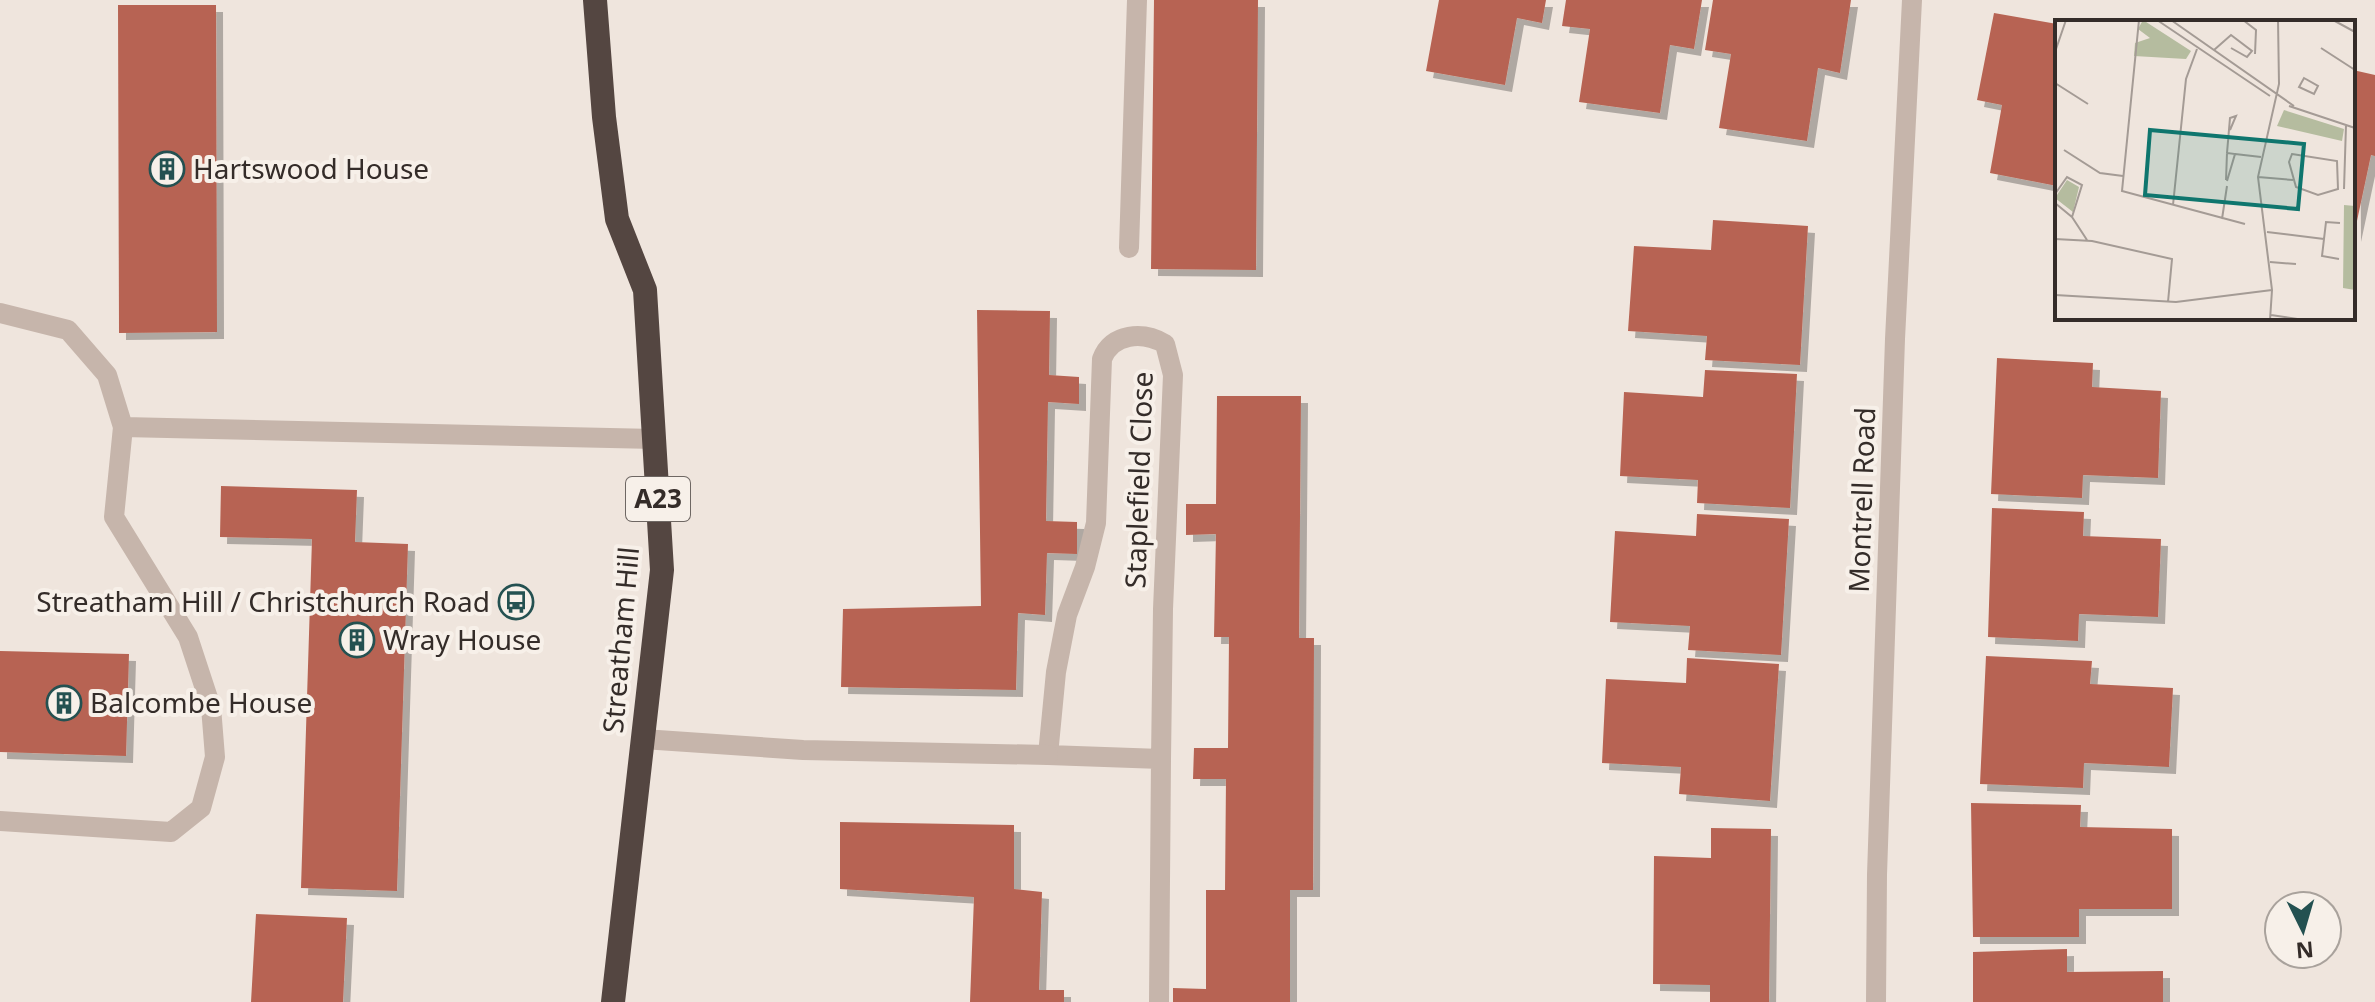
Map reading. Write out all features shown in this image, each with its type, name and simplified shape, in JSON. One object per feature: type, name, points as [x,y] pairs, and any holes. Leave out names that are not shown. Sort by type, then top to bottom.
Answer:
[{"type":"highway","name":"Streatham Hill","points":[[595,0],[604,117],[617,219],[645,290],[662,570],[613,1002]]},
{"type":"street","points":[[1129,248],[1137,0]]},
{"type":"street","name":"Montrell Road","points":[[1876,1002],[1895,339],[1912,0]]},
{"type":"street","points":[[0,313],[68,330],[107,375],[123,427],[114,517],[188,637],[211,707],[215,757],[201,808],[171,832],[0,821]]},
{"type":"street","name":"Staplefield Close","points":[[1048,755],[1056,672],[1067,615],[1085,567],[1096,523],[1102,359],[1106,349],[1115,341],[1132,336],[1157,339],[1165,344],[1173,375],[1163,609],[1159,1002]]},
{"type":"street","points":[[123,427],[655,439]]},
{"type":"street","points":[[643,739],[803,750],[1161,759]]},
{"type":"building","points":[[1154,0],[1258,0],[1256,270],[1151,269]]},
{"type":"building","points":[[1439,0],[1546,0],[1542,23],[1517,18],[1505,85],[1426,71]]},
{"type":"building","points":[[1566,0],[1702,0],[1694,49],[1670,45],[1660,113],[1579,102],[1590,29],[1562,26]]},
{"type":"building","points":[[1713,0],[1851,0],[1840,73],[1818,68],[1807,141],[1719,128],[1731,54],[1705,50]]},
{"type":"building","name":"Hartswood House","points":[[118,5],[216,5],[217,332],[119,333]]},
{"type":"building","points":[[1994,13],[2055,24],[2055,186],[1990,173],[2002,105],[1977,100]]},
{"type":"building","points":[[2355,70],[2375,75],[2375,156],[2371,155],[2355,230]]},
{"type":"building","points":[[1713,220],[1808,226],[1800,365],[1705,360],[1707,336],[1628,331],[1634,246],[1711,250]]},
{"type":"building","points":[[977,310],[1050,311],[1049,375],[1079,377],[1079,404],[1048,402],[1046,521],[1077,522],[1077,554],[1047,553],[1045,615],[1018,613],[1016,690],[841,687],[843,609],[981,606]]},
{"type":"building","points":[[1997,358],[2093,363],[2092,387],[2161,391],[2158,478],[2083,475],[2082,498],[1991,494]]},
{"type":"building","points":[[1705,370],[1797,374],[1790,508],[1697,503],[1698,480],[1620,476],[1624,392],[1703,397]]},
{"type":"building","points":[[1217,396],[1301,396],[1299,638],[1314,638],[1313,890],[1290,890],[1290,1002],[1173,1002],[1173,988],[1206,989],[1206,890],[1225,890],[1226,779],[1193,779],[1194,748],[1228,748],[1229,637],[1214,637],[1216,534],[1186,535],[1186,504],[1216,504]]},
{"type":"building","name":"Wray House","points":[[221,486],[357,490],[355,542],[408,544],[397,891],[301,888],[312,539],[220,537]]},
{"type":"building","points":[[1992,508],[2084,512],[2083,536],[2161,539],[2158,617],[2079,614],[2078,641],[1988,637]]},
{"type":"building","points":[[1697,514],[1789,519],[1781,655],[1688,650],[1690,626],[1610,622],[1615,531],[1696,536]]},
{"type":"building","name":"Balcombe House","points":[[0,651],[129,654],[126,756],[0,752]]},
{"type":"building","points":[[1986,656],[2092,661],[2090,684],[2173,688],[2169,767],[2084,763],[2083,788],[1980,784]]},
{"type":"building","points":[[1687,658],[1779,664],[1770,801],[1679,794],[1681,767],[1602,763],[1606,679],[1686,683]]},
{"type":"building","points":[[1971,803],[2081,805],[2080,827],[2172,829],[2172,909],[2079,909],[2079,937],[1973,937]]},
{"type":"building","points":[[840,822],[1014,825],[1014,889],[1042,892],[1039,990],[1064,990],[1064,1002],[970,1002],[974,897],[840,889]]},
{"type":"building","points":[[1711,828],[1771,829],[1769,1002],[1710,1002],[1710,985],[1653,984],[1654,856],[1711,858]]},
{"type":"building","points":[[256,914],[347,918],[343,1002],[251,1002]]},
{"type":"building","points":[[2067,949],[2067,972],[2163,971],[2163,1002],[1973,1002],[1973,952]]},
{"type":"place","name":"Hartswood House","points":[[167,169]]},
{"type":"place","name":"Streatham Hill / Christchurch Road","points":[[516,602]]},
{"type":"place","name":"Wray House","points":[[357,640]]},
{"type":"place","name":"Balcombe House","points":[[64,703]]}]
